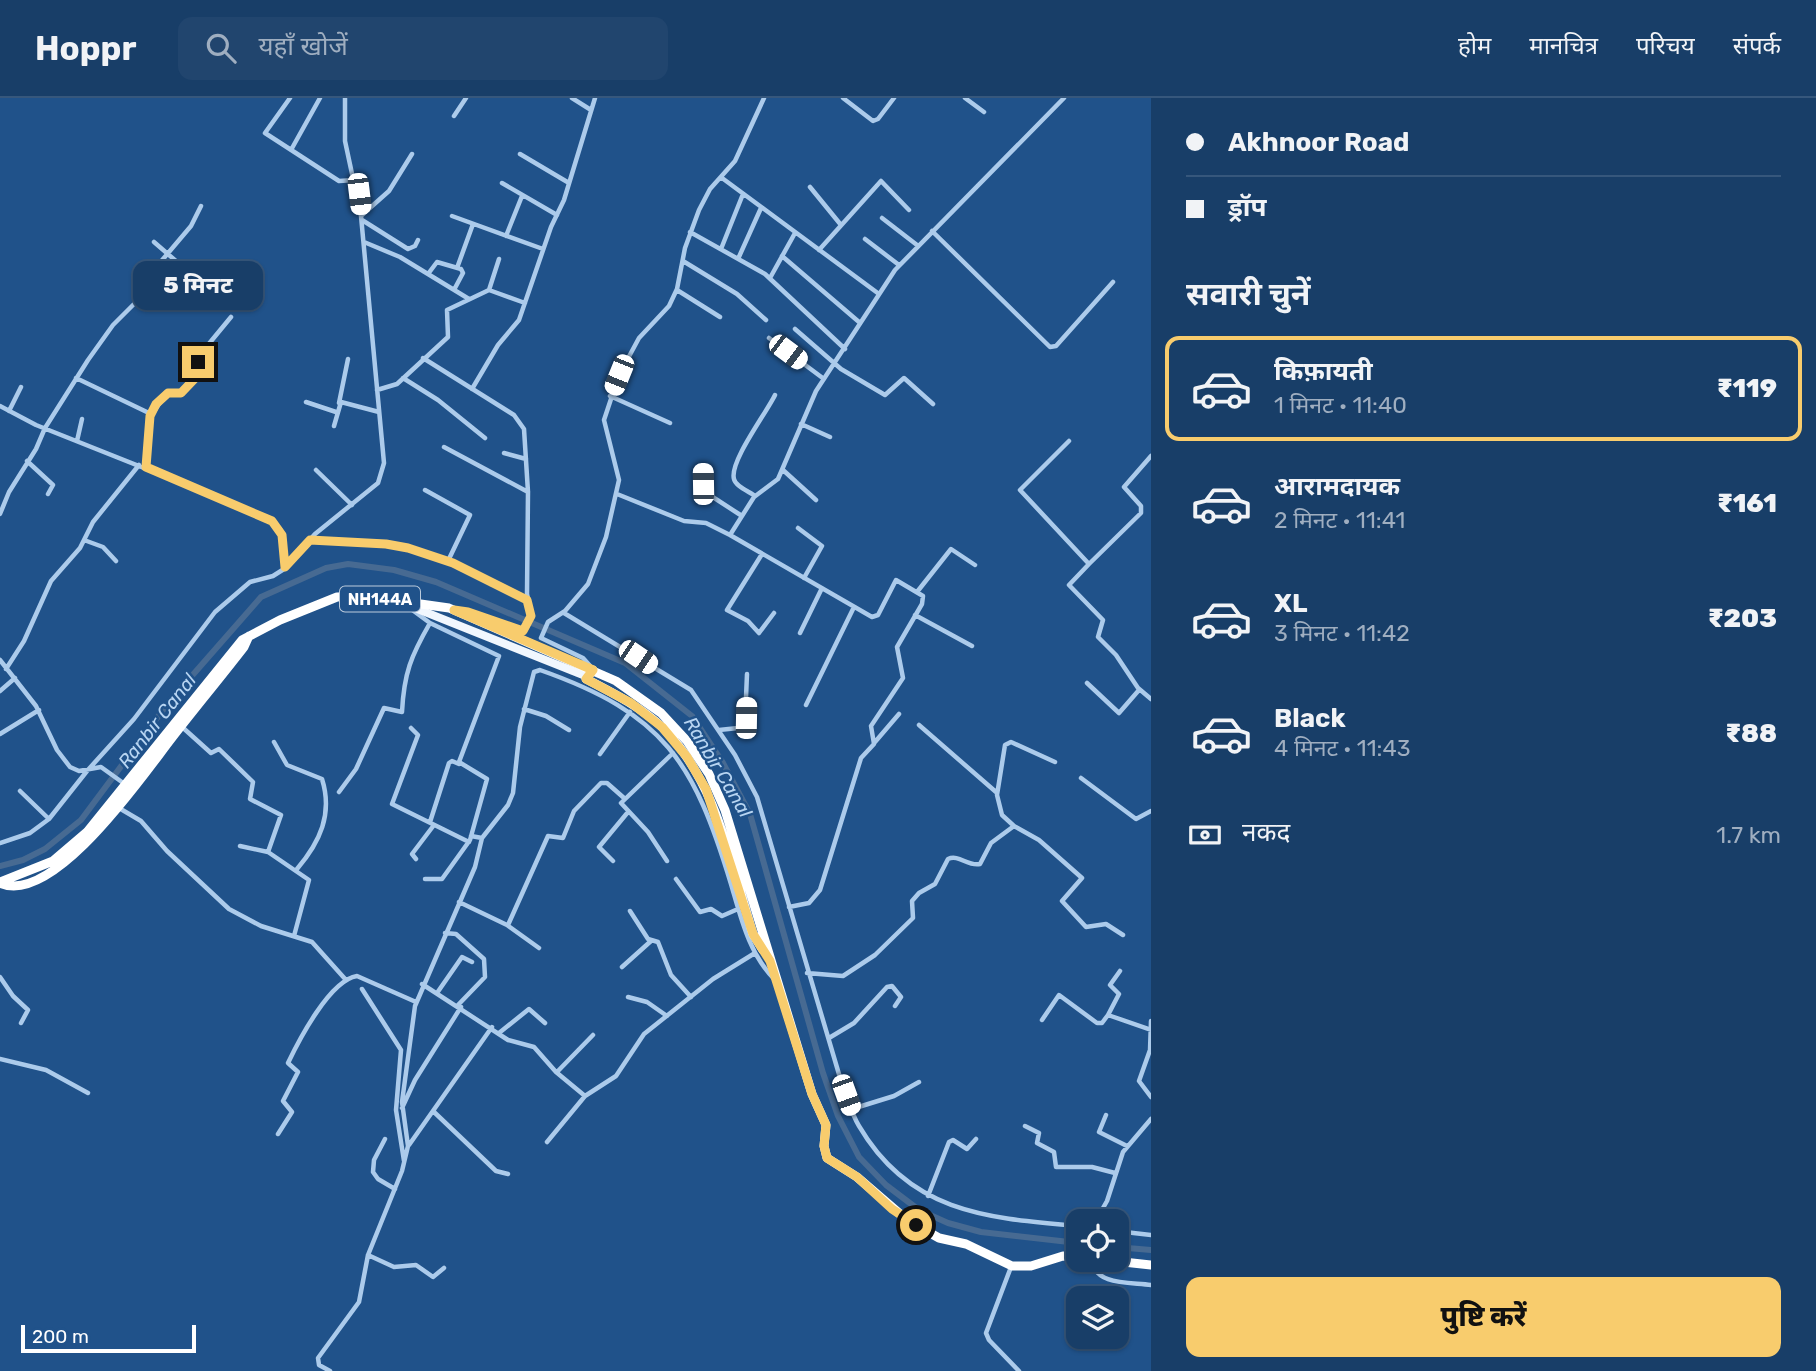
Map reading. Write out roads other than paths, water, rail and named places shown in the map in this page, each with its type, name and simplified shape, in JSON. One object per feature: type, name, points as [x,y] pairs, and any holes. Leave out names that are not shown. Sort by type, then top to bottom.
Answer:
[{"type":"highway","name":"NH144A","points":[[0,882],[30,872],[62,854],[87,832],[122,783],[238,643],[249,636],[329,599],[364,596],[454,610],[634,692],[661,713],[702,763],[725,810],[812,1094],[826,1125],[824,1146],[827,1158],[857,1177],[907,1220],[939,1238],[966,1244],[1012,1266]]},
{"type":"highway","points":[[0,882],[13,887],[23,885],[54,869],[88,842],[118,808],[244,647],[249,636]]},
{"type":"highway","points":[[1012,1266],[1031,1266],[1066,1256]]},
{"type":"highway","points":[[1129,1263],[1151,1265]]},
{"type":"main road","points":[[405,604],[591,674]]},
{"type":"street","points":[[290,98],[265,131],[339,181],[355,180]]},
{"type":"street","points":[[291,150],[320,98]]},
{"type":"street","points":[[0,843],[30,833],[49,819],[87,771],[134,719],[215,612],[250,582],[273,576],[285,567],[310,540],[372,489],[382,476],[362,218],[345,141],[345,98]]},
{"type":"street","points":[[454,116],[466,98]]},
{"type":"street","points":[[572,98],[591,110]]},
{"type":"street","points":[[472,389],[498,345],[519,320],[569,183],[595,98]]},
{"type":"street","points":[[591,674],[583,658],[543,640],[541,636],[547,623],[564,613],[591,578],[617,494],[618,473],[604,429],[610,396],[636,342],[669,306],[677,290],[690,232],[704,198],[735,161],[764,98]]},
{"type":"street","points":[[843,98],[873,121],[878,119],[894,98]]},
{"type":"street","points":[[965,98],[984,112]]},
{"type":"street","points":[[730,535],[755,496],[775,482],[783,470],[801,424],[824,379],[836,365],[859,322],[899,265],[1063,98]]},
{"type":"street","points":[[362,218],[389,191],[412,154]]},
{"type":"street","points":[[520,154],[569,183]]},
{"type":"street","points":[[722,178],[879,293]]},
{"type":"street","points":[[819,250],[881,181],[909,210]]},
{"type":"street","points":[[502,183],[556,215]]},
{"type":"street","points":[[810,187],[841,225]]},
{"type":"street","points":[[721,249],[743,194]]},
{"type":"street","points":[[506,236],[522,196]]},
{"type":"street","points":[[0,514],[45,428],[76,378],[107,333],[135,303],[168,253],[191,226],[201,206]]},
{"type":"street","points":[[738,259],[761,208]]},
{"type":"street","points":[[452,216],[543,249]]},
{"type":"street","points":[[362,218],[408,249],[418,240]]},
{"type":"street","points":[[882,218],[917,245]]},
{"type":"street","points":[[457,268],[473,224]]},
{"type":"street","points":[[690,232],[770,278],[845,349]]},
{"type":"street","points":[[932,232],[1050,347],[1056,346],[1112,282]]},
{"type":"street","points":[[770,278],[795,233]]},
{"type":"street","points":[[865,239],[899,265]]},
{"type":"street","points":[[154,242],[184,268]]},
{"type":"street","points":[[363,242],[400,257],[455,288],[469,299]]},
{"type":"street","points":[[782,256],[859,322]]},
{"type":"street","points":[[489,290],[499,259]]},
{"type":"street","points":[[683,261],[737,293],[765,320]]},
{"type":"street","points":[[428,274],[437,262],[457,268],[463,273],[455,288]]},
{"type":"street","points":[[377,390],[394,386],[449,335],[446,312],[489,290],[525,303]]},
{"type":"street","points":[[677,290],[720,317]]},
{"type":"street","points":[[146,467],[151,415],[165,395],[181,393],[199,374],[202,369],[198,357],[230,317]]},
{"type":"street","points":[[795,330],[836,365],[885,395],[905,378],[933,404]]},
{"type":"street","points":[[769,338],[824,379]]},
{"type":"street","points":[[423,358],[522,423],[528,492],[527,600],[531,616],[525,630],[454,610]]},
{"type":"street","points":[[334,426],[348,359]]},
{"type":"street","points":[[76,378],[151,415]]},
{"type":"street","points":[[403,378],[438,400],[485,438]]},
{"type":"street","points":[[9,411],[21,387]]},
{"type":"street","points":[[755,496],[736,482],[734,476],[744,447],[775,395]]},
{"type":"street","points":[[610,396],[670,423]]},
{"type":"street","points":[[306,402],[336,412]]},
{"type":"street","points":[[339,403],[379,412]]},
{"type":"street","points":[[0,406],[45,428],[146,467],[272,521],[282,535],[285,567]]},
{"type":"street","points":[[77,441],[82,419]]},
{"type":"street","points":[[801,424],[830,437]]},
{"type":"street","points":[[1069,441],[1020,490],[1089,564]]},
{"type":"street","points":[[444,447],[528,492]]},
{"type":"street","points":[[504,453],[526,459]]},
{"type":"street","points":[[1151,456],[1125,487],[1141,506],[1141,513],[1069,585],[1103,620],[1098,637],[1116,656],[1139,690],[1151,699]]},
{"type":"street","points":[[27,461],[53,485],[48,494]]},
{"type":"street","points":[[6,669],[24,641],[51,581],[84,540],[93,522],[139,465]]},
{"type":"street","points":[[703,468],[705,492],[742,516]]},
{"type":"street","points":[[316,470],[352,505]]},
{"type":"street","points":[[783,470],[816,500]]},
{"type":"street","points":[[0,490],[8,495]]},
{"type":"street","points":[[425,490],[470,514],[448,561]]},
{"type":"street","points":[[617,494],[684,521],[706,523],[876,617],[896,580],[924,598],[897,647],[903,678],[871,726],[875,742]]},
{"type":"street","points":[[798,528],[822,546],[804,578]]},
{"type":"street","points":[[84,540],[103,547],[116,561]]},
{"type":"street","points":[[310,540],[386,544],[448,561],[527,600]]},
{"type":"street","points":[[917,592],[951,549],[975,565]]},
{"type":"street","points":[[762,554],[727,610],[731,615],[748,621],[759,634],[774,613]]},
{"type":"street","points":[[800,633],[822,588]]},
{"type":"street","points":[[405,604],[430,623],[499,656],[459,764]]},
{"type":"street","points":[[806,705],[854,607]]},
{"type":"street","points":[[564,613],[691,690],[747,774],[757,797],[807,972],[857,1124],[873,1148],[897,1173],[928,1196],[969,1213],[1002,1220],[1066,1225]]},
{"type":"street","points":[[915,615],[972,646]]},
{"type":"street","points":[[339,792],[356,769],[384,708],[389,706],[402,712],[405,674],[419,640],[430,623]]},
{"type":"street","points":[[0,660],[39,710],[64,760],[74,769],[104,769],[122,783]]},
{"type":"street","points":[[408,1146],[402,1108],[416,1002],[481,851],[482,838],[512,798],[524,709],[532,674],[538,670],[595,691],[630,712],[650,727],[673,753],[690,779],[710,819],[738,909],[755,953],[777,983]]},
{"type":"street","points":[[718,730],[738,728],[745,721],[747,674]]},
{"type":"street","points":[[0,691],[15,678]]},
{"type":"street","points":[[1087,683],[1119,713],[1124,712],[1139,690]]},
{"type":"street","points":[[524,709],[546,716],[569,730]]},
{"type":"street","points":[[0,734],[39,710]]},
{"type":"street","points":[[600,754],[630,712]]},
{"type":"street","points":[[789,907],[809,903],[820,890],[861,758],[900,714]]},
{"type":"street","points":[[919,725],[997,793]]},
{"type":"street","points":[[181,726],[211,753],[220,749],[231,757],[254,783],[250,799],[281,815],[268,852]]},
{"type":"street","points":[[411,728],[418,735],[392,804],[470,839],[482,838]]},
{"type":"street","points":[[274,742],[287,765],[322,779],[328,799],[314,847],[297,869]]},
{"type":"street","points":[[1055,762],[1009,742],[1004,748],[997,793],[1002,815],[1014,826],[1039,840],[1082,878],[1062,901],[1086,927],[1106,923],[1123,935]]},
{"type":"street","points":[[667,861],[648,832],[621,803],[673,753]]},
{"type":"street","points":[[416,859],[412,854],[432,824],[449,763],[454,761],[487,779],[470,839],[442,879],[425,879]]},
{"type":"street","points":[[1081,778],[1136,819],[1151,811]]},
{"type":"street","points":[[508,926],[548,836],[563,838],[577,807],[603,782],[624,799]]},
{"type":"street","points":[[20,791],[49,819]]},
{"type":"street","points":[[118,808],[141,821],[176,860],[229,909],[261,926],[316,946],[346,980]]},
{"type":"street","points":[[613,861],[599,847],[628,812]]},
{"type":"street","points":[[807,972],[843,976],[875,955],[913,918],[912,901],[919,893],[935,884],[948,859],[954,857],[976,866],[997,837],[1014,826]]},
{"type":"street","points":[[240,846],[268,852],[297,869],[310,883],[294,936]]},
{"type":"street","points":[[676,878],[700,912],[711,909],[722,916],[738,909]]},
{"type":"street","points":[[459,902],[508,926],[539,948]]},
{"type":"street","points":[[631,911],[651,941],[658,942],[671,975],[691,997]]},
{"type":"street","points":[[402,1108],[415,1080],[460,1006],[485,977],[484,959],[456,934],[445,933]]},
{"type":"street","points":[[622,967],[651,941]]},
{"type":"street","points":[[547,1142],[585,1096],[609,1083],[641,1038],[691,997],[755,953]]},
{"type":"street","points":[[437,993],[462,957],[472,962]]},
{"type":"street","points":[[1042,1020],[1059,995],[1097,1023],[1102,1023],[1119,994],[1110,985],[1120,971]]},
{"type":"street","points":[[0,976],[10,992],[28,1010],[21,1023]]},
{"type":"street","points":[[278,1134],[292,1112],[283,1101],[298,1072],[288,1063],[320,1009],[346,980],[357,976],[416,1002]]},
{"type":"street","points":[[422,984],[460,1006],[513,1043],[534,1047],[556,1072],[585,1096]]},
{"type":"street","points":[[829,1038],[855,1023],[887,987],[892,986],[901,997],[895,1006]]},
{"type":"street","points":[[362,989],[401,1050],[396,1110],[404,1161]]},
{"type":"street","points":[[628,997],[647,1002],[667,1016]]},
{"type":"street","points":[[499,1033],[529,1009],[545,1023]]},
{"type":"street","points":[[1108,1015],[1151,1030]]},
{"type":"street","points":[[1151,1021],[1150,1050],[1139,1081],[1151,1097]]},
{"type":"street","points":[[330,1371],[319,1364],[318,1358],[359,1302],[368,1255],[395,1189],[408,1146],[492,1027]]},
{"type":"street","points":[[556,1072],[593,1035]]},
{"type":"street","points":[[0,1059],[37,1067],[88,1093]]},
{"type":"street","points":[[852,1109],[894,1096],[919,1082]]},
{"type":"street","points":[[434,1112],[496,1171],[508,1174]]},
{"type":"street","points":[[1106,1115],[1099,1132],[1127,1146]]},
{"type":"street","points":[[1103,1209],[1127,1146],[1151,1119]]},
{"type":"street","points":[[1026,1126],[1039,1133],[1037,1143],[1052,1151],[1058,1168],[1092,1167],[1115,1173]]},
{"type":"street","points":[[385,1139],[374,1160],[373,1172],[378,1179],[395,1189]]},
{"type":"street","points":[[928,1196],[948,1142],[953,1140],[967,1149],[976,1139]]},
{"type":"street","points":[[1129,1232],[1151,1235]]},
{"type":"street","points":[[368,1255],[394,1267],[417,1266],[434,1277],[444,1268]]},
{"type":"street","points":[[1012,1266],[986,1333],[991,1343],[1019,1371]]},
{"type":"street","points":[[1094,1272],[1101,1278],[1151,1285]]},
{"type":"waterway","name":"Ranbir Canal","points":[[0,866],[23,860],[45,849],[81,820],[169,702],[261,597],[326,568],[348,564],[394,570],[436,582],[625,663],[692,716],[723,763],[750,814],[823,1073],[838,1116],[859,1157],[886,1185],[919,1210],[948,1223],[981,1232],[1066,1242]]},
{"type":"waterway","name":"Ranbir Canal","points":[[1129,1248],[1151,1250]]}]
